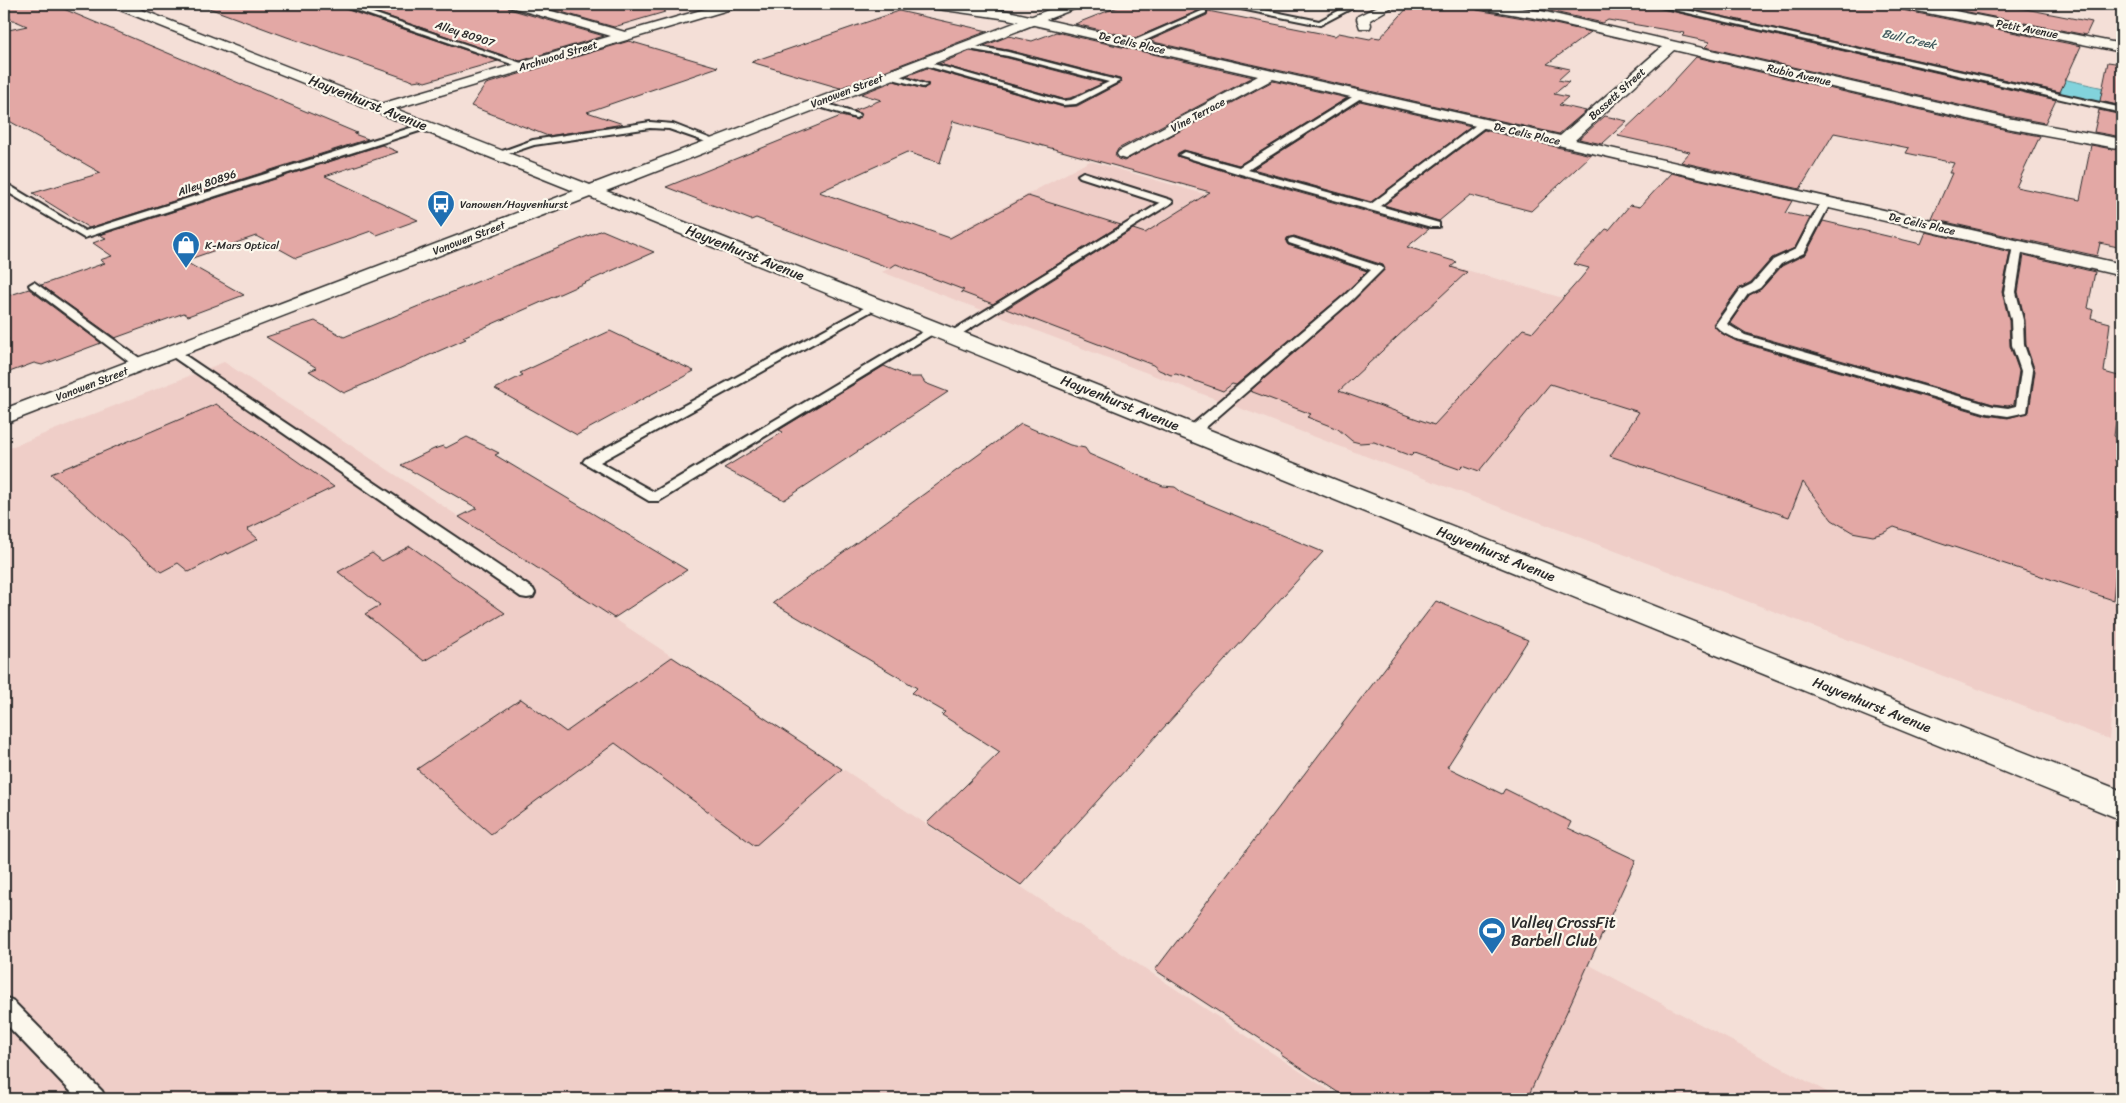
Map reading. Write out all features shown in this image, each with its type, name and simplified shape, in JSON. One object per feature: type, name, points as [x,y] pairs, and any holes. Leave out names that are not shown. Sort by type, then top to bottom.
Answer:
[{"type":"street","name":"Hayvenhurst Avenue","points":[[117,4],[498,154],[2122,806]]},
{"type":"street","points":[[514,4],[624,36]]},
{"type":"street","name":"Archwood Street","points":[[382,108],[734,4]]},
{"type":"street","name":"De Celis Place","points":[[931,4],[1033,20],[2122,270]]},
{"type":"street","name":"Vanowen Street","points":[[4,417],[1075,4]]},
{"type":"street","points":[[1365,25],[1363,19],[1391,4]]},
{"type":"street","name":"Rubio Avenue","points":[[1477,4],[1541,15],[2007,123],[2122,144]]},
{"type":"street","name":"Petit Avenue","points":[[1902,4],[2122,48]]},
{"type":"street","name":"Bassett Street","points":[[1563,142],[1672,45]]},
{"type":"street","name":"Vine Terrace","points":[[1125,154],[1271,75]]},
{"type":"lane","name":"Alley 80907","points":[[340,4],[526,66]]},
{"type":"lane","points":[[1226,4],[1320,23],[1357,4]]},
{"type":"lane","points":[[1324,4],[1348,8]]},
{"type":"lane","points":[[1652,4],[2122,111]]},
{"type":"lane","points":[[1132,43],[1204,12]]},
{"type":"lane","points":[[920,63],[1063,103],[1072,102],[1116,81],[1008,54],[966,46]]},
{"type":"lane","points":[[888,76],[923,85]]},
{"type":"lane","points":[[1240,170],[1360,96]]},
{"type":"lane","points":[[816,103],[856,115]]},
{"type":"lane","points":[[1373,207],[1482,124]]},
{"type":"lane","points":[[498,154],[533,143],[650,125],[670,126],[715,142]]},
{"type":"lane","name":"Alley 80896","points":[[4,186],[84,235],[426,126]]},
{"type":"lane","points":[[1184,155],[1435,224]]},
{"type":"lane","points":[[875,305],[590,462],[654,498],[1168,202],[1083,175]]},
{"type":"lane","points":[[1826,202],[1800,251],[1777,262],[1756,286],[1744,292],[1721,325],[1728,331],[1741,337],[1992,410],[2008,412],[2022,409],[2026,371],[2018,345],[2018,320],[2010,292],[2018,246]]},
{"type":"lane","points":[[1192,432],[1348,298],[1378,269],[1293,241]]},
{"type":"lane","points":[[34,286],[141,365]]},
{"type":"lane","points":[[174,352],[527,593]]},
{"type":"lane","points":[[4,1006],[94,1099]]},
{"type":"shaded area","points":[[1090,161],[2122,460],[2122,614],[2109,739],[882,272]]},
{"type":"shaded area","points":[[224,362],[1342,1099],[4,1099],[4,450]]},
{"type":"shaded area","points":[[1584,962],[1840,1099],[1519,1099]]},
{"type":"water","points":[[1660,4],[1722,4],[2122,92],[2122,107]]},
{"type":"building","points":[[4,4],[52,4],[368,139],[89,228],[33,193],[101,173],[4,118],[4,31],[27,26],[4,16]]},
{"type":"building","points":[[207,4],[335,4],[336,6],[498,61],[425,82],[420,80],[413,81],[206,7]]},
{"type":"building","points":[[351,4],[506,4],[509,9],[604,36],[520,61]]},
{"type":"building","points":[[533,4],[664,4],[665,12],[614,27]]},
{"type":"building","points":[[1125,4],[1172,4],[1200,10],[1135,38],[1075,24]]},
{"type":"building","points":[[1432,4],[1469,4],[1477,10],[1591,32],[1547,64],[1570,69],[1558,80],[1569,82],[1554,94],[1568,97],[1559,105],[1586,111],[1559,134],[1149,41],[1207,15],[1208,11],[1335,36],[1339,33],[1370,39],[1373,37],[1380,38],[1410,5],[1431,8]]},
{"type":"building","points":[[1507,4],[1647,4],[2056,100],[2045,123],[1705,47],[1710,42],[1682,36],[1685,33],[1608,20],[1603,23],[1541,9]]},
{"type":"building","points":[[1667,4],[1894,4],[1902,10],[2081,46],[2060,92]]},
{"type":"building","points":[[1927,4],[2000,4],[2092,22],[2086,35]]},
{"type":"building","points":[[899,11],[988,31],[840,88],[751,62]]},
{"type":"building","points":[[1056,32],[1253,77],[1118,149],[1115,155],[1118,159],[1124,161],[1273,81],[1347,98],[1239,165],[1184,150],[1178,153],[1177,156],[1236,175],[1429,229],[1407,247],[1457,262],[1451,267],[1467,272],[1339,391],[1434,425],[1523,329],[1533,332],[1581,278],[1589,268],[1574,264],[1606,229],[1609,230],[1630,205],[1640,207],[1671,173],[1792,201],[1785,213],[1810,218],[1795,248],[1772,258],[1751,282],[1738,289],[1713,324],[1721,333],[1736,341],[1986,415],[2008,418],[2029,412],[2035,371],[2026,345],[2025,320],[2018,292],[2024,255],[2095,272],[2088,308],[2093,310],[2091,318],[2110,323],[2104,372],[2122,377],[2114,436],[2118,438],[2115,461],[2122,464],[2122,510],[2113,600],[1894,527],[1873,536],[1852,532],[1832,520],[1803,482],[1789,517],[1610,456],[1639,412],[1550,384],[1479,471],[1463,465],[1459,469],[1414,453],[1411,456],[1374,442],[1360,443],[1352,441],[1338,429],[1307,417],[1311,414],[1250,391],[1353,301],[1385,269],[1383,265],[1294,236],[1287,238],[1286,242],[1288,245],[1367,271],[1343,295],[1236,385],[1232,384],[1223,391],[1176,374],[1171,375],[1153,365],[1006,309],[1133,229],[1145,233],[1210,192],[953,121],[940,163],[907,152],[819,192],[950,238],[1028,196],[1121,225],[993,304],[961,292],[964,290],[896,264],[890,268],[756,218],[751,220],[666,187],[841,116],[857,120],[862,114],[853,111],[881,100],[861,94],[894,81],[924,89],[929,84],[906,76],[927,68],[1063,107],[1077,106],[1122,82],[1120,79],[1008,50],[984,46],[1009,36],[1032,41]]},
{"type":"building","points":[[629,41],[718,67],[587,112],[623,124],[548,136],[471,106],[486,84]]},
{"type":"building","points":[[970,51],[1008,58],[1104,83],[1070,98],[1063,99],[939,64]]},
{"type":"building","points":[[1696,57],[2007,130],[2040,136],[2016,187],[2080,200],[2091,145],[2122,151],[2122,248],[2100,243],[2097,256],[1932,219],[1952,173],[1949,173],[1954,163],[1906,153],[1909,148],[1834,133],[1800,189],[1681,162],[1690,152],[1618,136],[1663,93]]},
{"type":"building","points":[[2108,62],[2122,64],[2122,106],[2100,101]]},
{"type":"building","points":[[1360,101],[1471,127],[1371,202],[1253,169]]},
{"type":"building","points":[[2099,110],[2122,115],[2122,137],[2094,132]]},
{"type":"building","points":[[1605,116],[1627,121],[1602,144],[1579,139]]},
{"type":"building","points":[[1484,130],[1591,155],[1531,211],[1470,195],[1439,221],[1384,205]]},
{"type":"building","points":[[382,145],[398,152],[325,176],[418,220],[377,235],[371,231],[296,258],[256,236],[184,261],[244,295],[188,316],[184,313],[115,338],[41,285],[105,263],[100,260],[112,256],[93,243],[106,238],[100,235]]},
{"type":"building","points":[[1823,221],[1921,244],[1926,232],[2010,252],[2002,292],[2009,320],[2010,346],[2019,371],[2014,404],[2008,406],[1993,404],[1746,333],[1730,323],[1749,295],[1761,289],[1782,266],[1806,254]]},
{"type":"building","points":[[602,230],[654,252],[463,337],[466,339],[344,393],[309,371],[317,368],[266,337],[315,321],[344,337]]},
{"type":"building","points":[[29,289],[101,343],[42,365],[34,363],[4,374],[4,341],[9,339],[4,336],[4,297]]},
{"type":"building","points":[[610,331],[694,371],[577,435],[495,389],[523,375],[520,373]]},
{"type":"building","points":[[884,366],[910,377],[921,377],[925,383],[948,392],[784,500],[724,468],[783,432],[779,430]]},
{"type":"building","points":[[216,404],[334,487],[247,529],[258,539],[228,554],[227,552],[189,572],[178,563],[161,572],[51,474]]},
{"type":"building","points":[[1021,424],[1070,445],[1085,448],[1089,454],[1163,486],[1175,487],[1184,494],[1323,552],[1021,885],[927,823],[1000,752],[942,715],[945,712],[912,693],[917,688],[773,603]]},
{"type":"building","points":[[467,437],[499,453],[495,455],[687,570],[614,618],[459,517],[477,508],[401,465],[434,449],[443,446],[446,448]]},
{"type":"building","points":[[410,546],[505,613],[424,661],[365,614],[380,605],[338,572],[372,553],[382,561]]},
{"type":"building","points":[[1436,601],[1528,640],[1447,767],[1502,794],[1505,789],[1571,822],[1568,828],[1636,860],[1527,1099],[1348,1099],[1281,1055],[1282,1053],[1155,970]]},
{"type":"building","points":[[672,657],[842,769],[755,846],[615,743],[491,834],[417,769],[521,699],[566,732]]},
{"type":"place","name":"Vanowen/Hayvenhurst","points":[[441,228]]},
{"type":"place","name":"K-Mars Optical","points":[[186,269]]},
{"type":"place","name":"Valley CrossFit Barbell Club","points":[[1492,955]]},
{"type":"water label","name":"Bull Creek","points":[[1909,39]]}]
